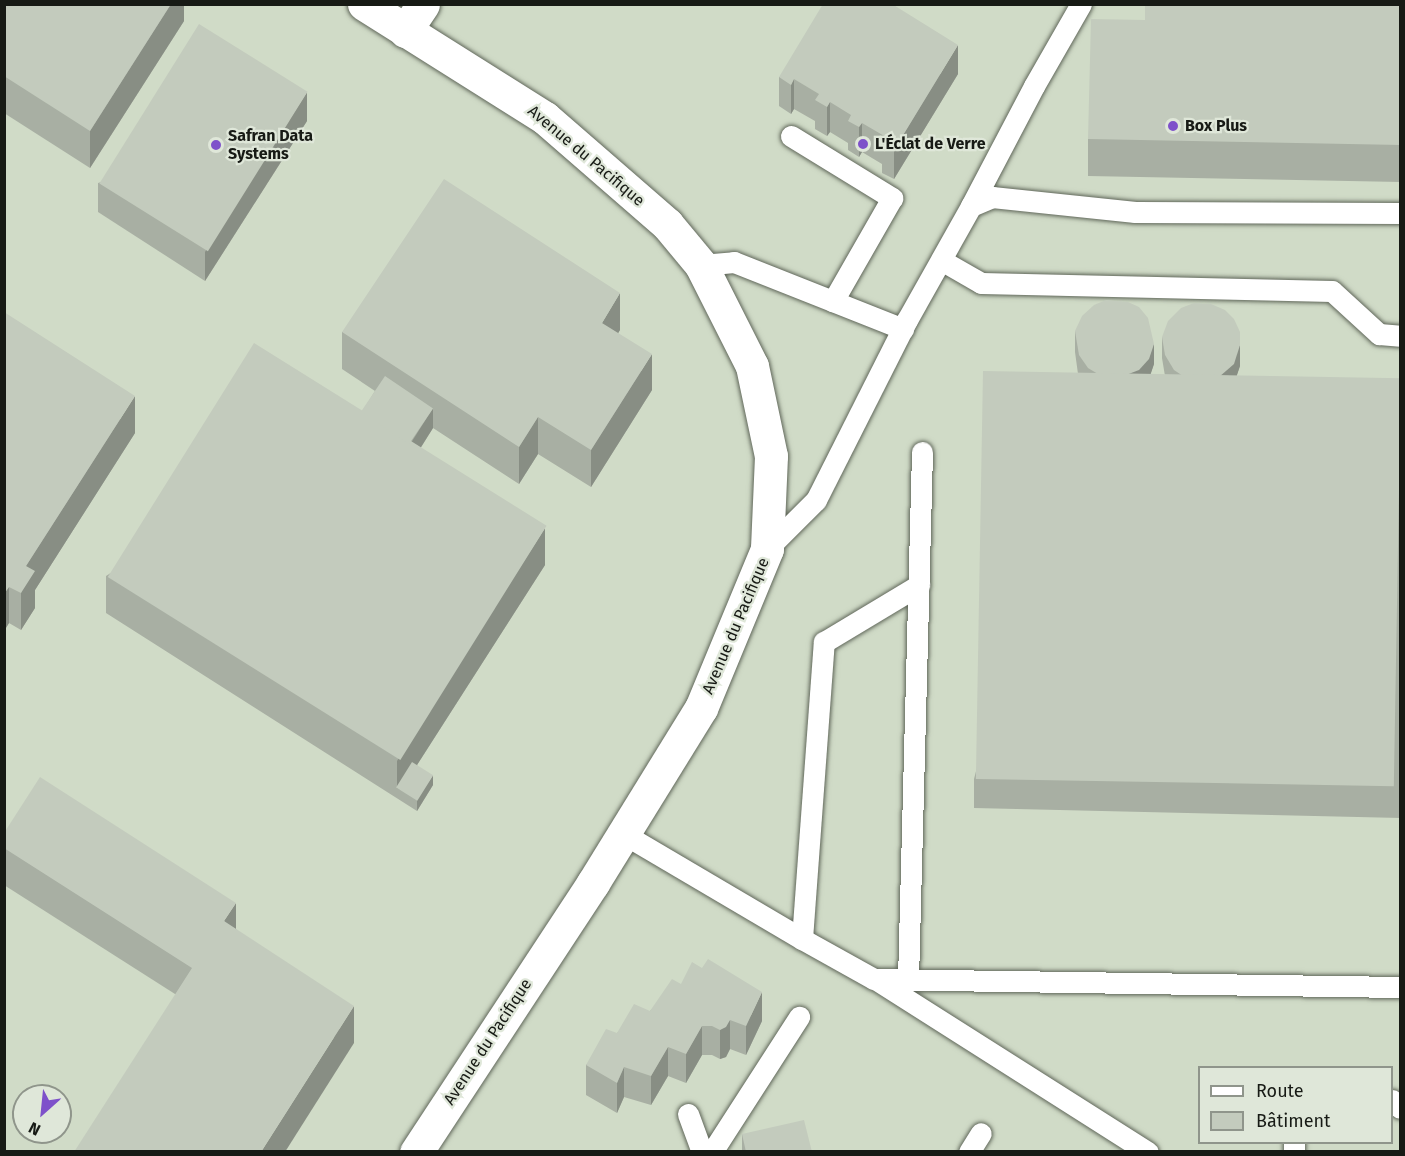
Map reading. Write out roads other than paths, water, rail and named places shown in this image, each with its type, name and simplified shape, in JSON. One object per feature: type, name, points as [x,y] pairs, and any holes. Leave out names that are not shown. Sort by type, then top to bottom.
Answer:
[{"type":"street","name":"Avenue du Pacifique","points":[[364,4],[414,18],[545,118],[667,224],[701,265],[752,366],[771,456],[767,549],[701,708],[586,893],[416,1152]]},
{"type":"lane","points":[[767,549],[816,500],[903,329],[1034,86],[1081,4]]},
{"type":"lane","points":[[791,136],[892,198],[833,301]]},
{"type":"lane","points":[[971,206],[992,197],[1135,212],[1401,213]]},
{"type":"lane","points":[[941,260],[981,283],[1332,291],[1380,334],[1401,336]]},
{"type":"lane","points":[[701,265],[734,262],[903,329]]},
{"type":"lane","points":[[908,980],[922,452]]},
{"type":"lane","points":[[802,939],[824,642],[919,585]]},
{"type":"lane","points":[[622,833],[874,979],[1148,1152]]},
{"type":"lane","points":[[874,979],[1401,987]]},
{"type":"lane","points":[[712,1152],[799,1017]]},
{"type":"lane","points":[[688,1114],[702,1152]]},
{"type":"lane","points":[[969,1152],[981,1133]]},
{"type":"place","name":"Box Plus","points":[[1173,126]]},
{"type":"place","name":"L'Éclat de Verre","points":[[863,144]]},
{"type":"place","name":"Safran Data Systems","points":[[216,145]]}]
